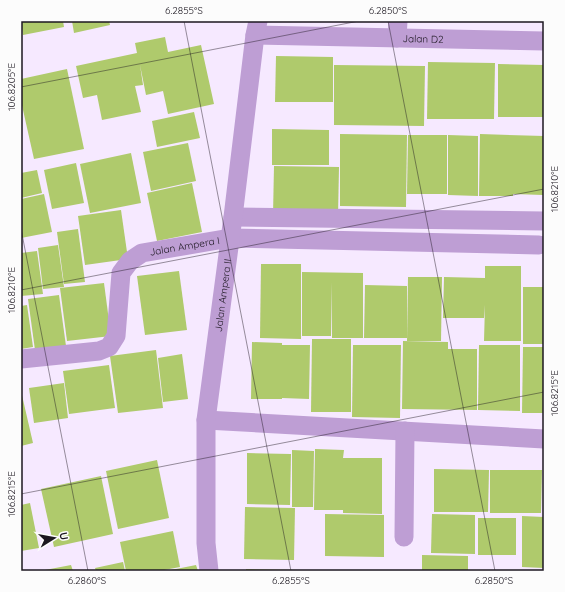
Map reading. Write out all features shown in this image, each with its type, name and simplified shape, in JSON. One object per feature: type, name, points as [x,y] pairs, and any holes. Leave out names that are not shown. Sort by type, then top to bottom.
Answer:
[{"type":"street","name":"Jalan D2","points":[[256,28],[398,29],[544,41]]},
{"type":"street","name":"Jalan Ampera II","points":[[209,571],[206,543],[206,420],[256,28]]},
{"type":"street","points":[[233,217],[544,221]]},
{"type":"street","name":"Jalan Ampera I","points":[[21,359],[99,351],[109,347],[116,336],[121,273],[130,261],[142,253],[230,238],[539,245]]},
{"type":"street","points":[[206,420],[544,439]]},
{"type":"street","points":[[404,537],[405,431]]},
{"type":"building","points":[[21,21],[63,21],[64,27],[23,35]]},
{"type":"building","points":[[72,21],[109,21],[110,25],[74,33]]},
{"type":"building","points":[[165,37],[168,52],[201,45],[214,104],[168,114],[163,91],[146,95],[140,65],[143,85],[135,86],[141,112],[102,120],[97,95],[83,98],[76,66],[137,53],[135,43]]},
{"type":"building","points":[[276,56],[333,57],[333,102],[275,102]]},
{"type":"building","points":[[428,62],[495,63],[494,119],[427,119]]},
{"type":"building","points":[[498,64],[544,65],[544,117],[498,117]]},
{"type":"building","points":[[334,65],[425,66],[424,126],[334,125]]},
{"type":"building","points":[[67,69],[84,149],[34,159],[21,101],[21,79]]},
{"type":"building","points":[[194,112],[200,138],[157,147],[152,121]]},
{"type":"building","points":[[272,129],[329,130],[329,165],[272,165]]},
{"type":"building","points":[[340,134],[407,135],[406,207],[340,206]]},
{"type":"building","points":[[480,134],[544,136],[543,195],[513,194],[513,196],[479,196]]},
{"type":"building","points":[[408,135],[447,135],[447,194],[407,194]]},
{"type":"building","points":[[448,135],[478,136],[478,196],[448,195]]},
{"type":"building","points":[[188,143],[196,181],[151,191],[143,152]]},
{"type":"building","points":[[131,153],[141,203],[90,213],[80,164]]},
{"type":"building","points":[[76,163],[84,203],[52,209],[44,170]]},
{"type":"building","points":[[274,166],[339,167],[338,216],[273,215]]},
{"type":"building","points":[[37,170],[42,193],[21,198],[21,173]]},
{"type":"building","points":[[192,183],[202,232],[157,241],[147,193]]},
{"type":"building","points":[[44,194],[52,232],[21,238],[21,199]]},
{"type":"building","points":[[121,210],[128,259],[85,265],[78,216]]},
{"type":"building","points":[[78,229],[85,282],[64,284],[57,232]]},
{"type":"building","points":[[58,245],[64,287],[43,289],[38,248]]},
{"type":"building","points":[[37,251],[43,294],[21,296],[21,253]]},
{"type":"building","points":[[261,264],[301,264],[301,339],[260,338]]},
{"type":"building","points":[[485,266],[521,266],[521,341],[484,341],[485,305],[484,318],[443,318],[444,277],[485,278]]},
{"type":"building","points":[[179,271],[187,330],[145,335],[137,276]]},
{"type":"building","points":[[302,272],[363,273],[363,338],[332,338],[332,282],[331,336],[302,336]]},
{"type":"building","points":[[408,277],[442,277],[441,341],[407,341]]},
{"type":"building","points":[[104,283],[111,336],[67,341],[60,288]]},
{"type":"building","points":[[365,285],[407,286],[407,338],[364,338]]},
{"type":"building","points":[[523,287],[544,287],[544,344],[523,344]]},
{"type":"building","points":[[59,295],[66,346],[35,350],[28,299]]},
{"type":"building","points":[[27,305],[33,347],[21,349],[21,306]]},
{"type":"building","points":[[312,339],[351,339],[351,412],[311,412]]},
{"type":"building","points":[[403,341],[448,342],[448,349],[477,349],[477,410],[402,409]]},
{"type":"building","points":[[252,342],[282,343],[282,345],[310,345],[309,399],[251,399]]},
{"type":"building","points":[[353,345],[401,345],[400,418],[352,417]]},
{"type":"building","points":[[479,345],[520,345],[520,411],[478,410]]},
{"type":"building","points":[[523,347],[544,347],[544,413],[522,413]]},
{"type":"building","points":[[156,350],[163,408],[118,413],[110,356]]},
{"type":"building","points":[[182,354],[188,399],[163,402],[158,358]]},
{"type":"building","points":[[109,365],[115,408],[69,414],[63,371]]},
{"type":"building","points":[[64,383],[68,418],[34,423],[29,388]]},
{"type":"building","points":[[21,391],[33,443],[21,446]]},
{"type":"building","points":[[315,449],[344,450],[343,458],[382,458],[382,514],[343,513],[343,510],[314,510]]},
{"type":"building","points":[[292,450],[314,451],[313,507],[292,507]]},
{"type":"building","points":[[247,453],[291,454],[290,505],[247,504]]},
{"type":"building","points":[[157,460],[169,518],[118,529],[106,471]]},
{"type":"building","points":[[434,469],[489,470],[488,512],[434,512]]},
{"type":"building","points":[[490,470],[542,470],[541,513],[490,513]]},
{"type":"building","points":[[101,476],[113,534],[54,547],[41,489]]},
{"type":"building","points":[[30,503],[39,548],[21,551],[21,505]]},
{"type":"building","points":[[245,507],[295,508],[294,560],[244,559]]},
{"type":"building","points":[[325,514],[384,515],[384,557],[325,556]]},
{"type":"building","points":[[432,514],[475,515],[475,554],[431,553]]},
{"type":"building","points":[[522,516],[544,517],[544,568],[522,567]]},
{"type":"building","points":[[478,518],[516,518],[516,555],[478,555]]},
{"type":"building","points":[[173,531],[180,567],[159,571],[126,571],[120,542]]},
{"type":"building","points":[[422,555],[468,556],[468,571],[422,571]]},
{"type":"building","points":[[123,562],[125,571],[96,571],[95,568]]},
{"type":"building","points":[[71,565],[73,571],[45,571],[45,570]]},
{"type":"building","points":[[196,565],[198,571],[171,571],[171,570]]},
{"type":"building","points":[[246,569],[299,570],[299,571],[246,571]]}]
